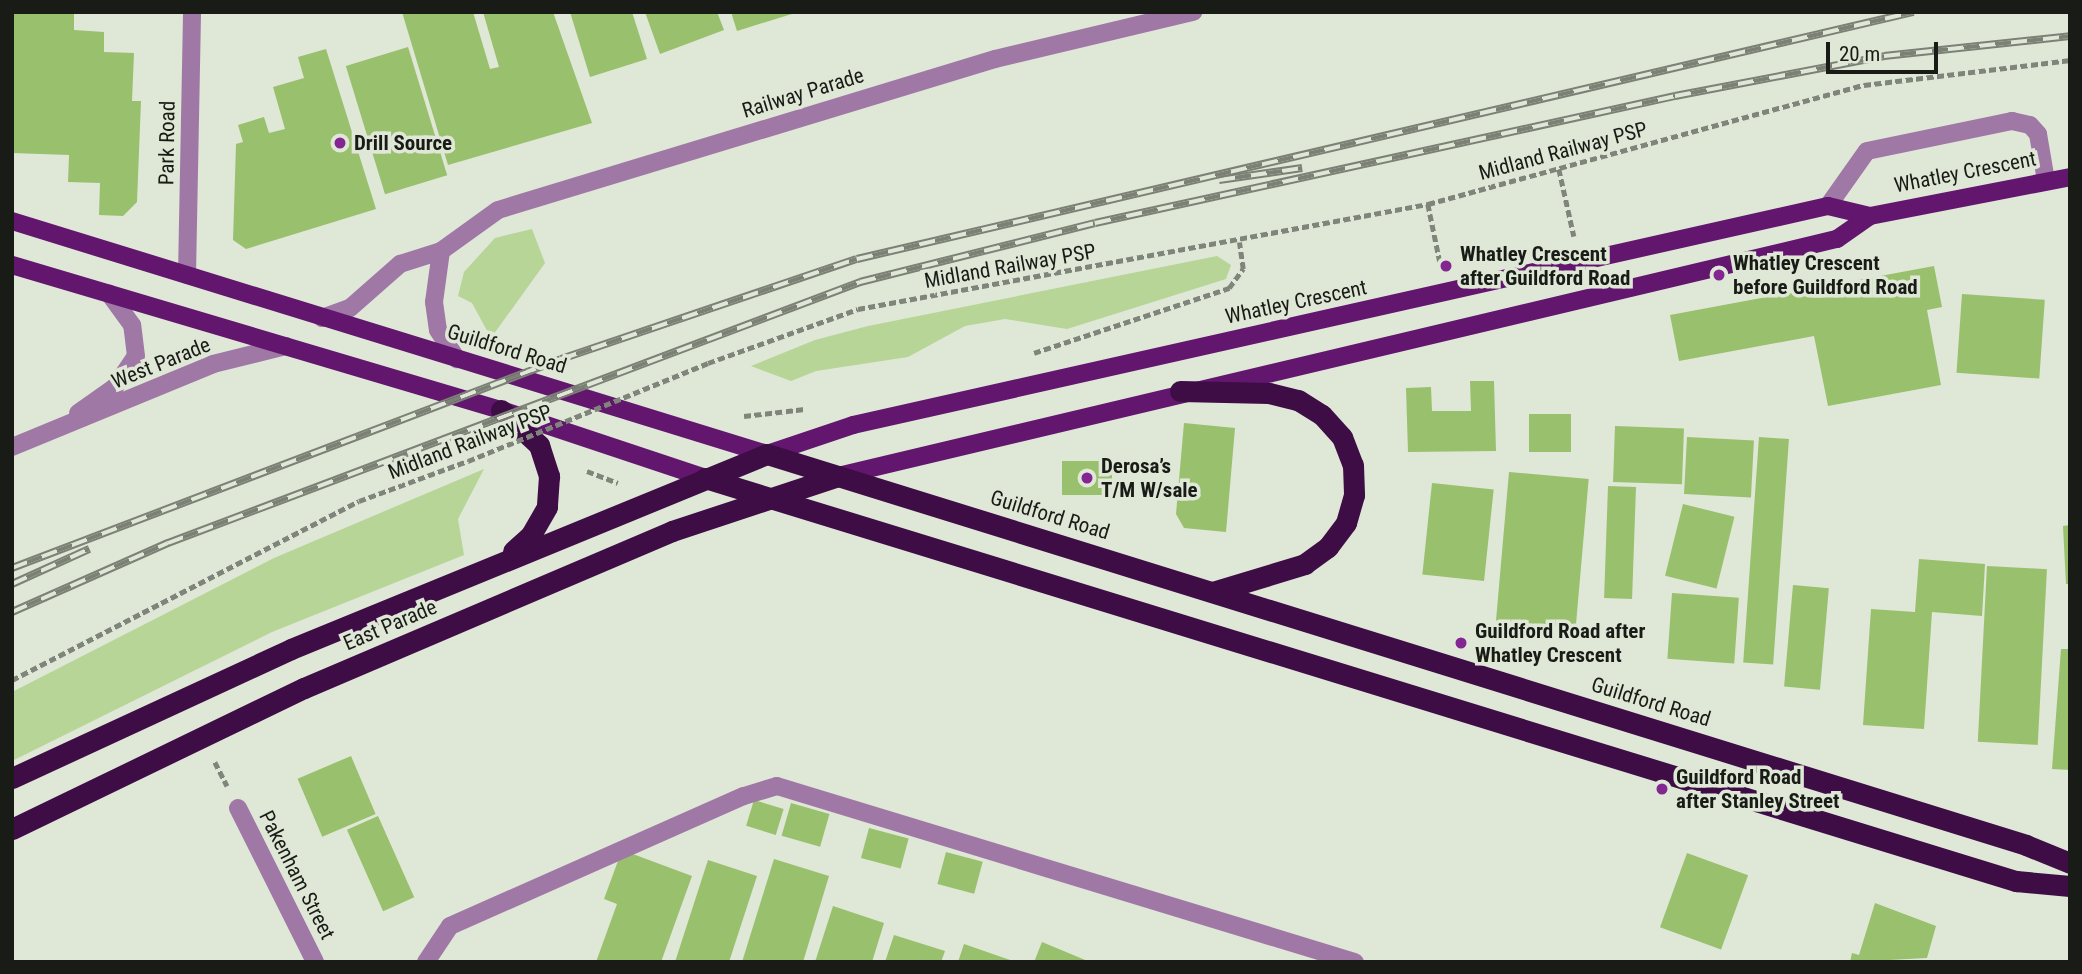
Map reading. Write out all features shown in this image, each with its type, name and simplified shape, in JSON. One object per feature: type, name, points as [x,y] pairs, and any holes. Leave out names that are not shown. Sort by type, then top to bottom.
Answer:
[{"type":"highway","points":[[1180,391],[1269,393],[1297,400],[1322,415],[1342,437],[1353,465],[1354,495],[1346,523],[1328,547],[1304,564],[1213,592]]},
{"type":"highway","points":[[501,410],[539,445],[549,476],[547,507],[531,535],[504,560]]},
{"type":"highway","name":"Whatley Crescent","points":[[736,465],[767,454]]},
{"type":"highway","name":"Guildford Road","points":[[767,454],[2070,863]]},
{"type":"highway","name":"East Parade","points":[[12,778],[292,649],[736,465]]},
{"type":"highway","name":"Whatley Crescent","points":[[797,488],[838,476]]},
{"type":"highway","points":[[705,478],[2016,881],[2070,886]]},
{"type":"highway","name":"East Parade","points":[[12,829],[304,688],[672,531],[797,488]]},
{"type":"main road","name":"Whatley Crescent","points":[[838,476],[1180,391],[1837,239],[1870,216],[2070,177]]},
{"type":"main road","name":"Whatley Crescent","points":[[767,454],[853,425],[1581,264],[1828,206],[1870,216]]},
{"type":"main road","name":"Guildford Road","points":[[12,220],[767,454]]},
{"type":"main road","points":[[12,265],[501,410],[705,478]]},
{"type":"street","name":"Park Road","points":[[187,275],[192,12]]},
{"type":"street","name":"Railway Parade","points":[[322,318],[368,296],[400,264],[441,251],[468,227],[520,203],[995,59],[1193,12]]},
{"type":"street","points":[[1828,206],[1867,151],[2012,121],[2030,125],[2038,134],[2046,181]]},
{"type":"street","points":[[441,251],[435,311],[438,330],[457,359]]},
{"type":"street","name":"West Parade","points":[[55,430],[115,387],[136,356],[132,325],[109,293]]},
{"type":"street","name":"West Parade","points":[[12,447],[213,364],[286,346]]},
{"type":"street","points":[[426,962],[450,926],[744,796],[777,786],[1355,962]]},
{"type":"street","name":"Pakenham Street","points":[[239,808],[315,962]]},
{"type":"path","name":"Midland Railway PSP","points":[[12,680],[359,501],[468,461],[708,363],[858,309],[1239,242],[1428,204],[1864,85],[2070,60]]},
{"type":"path","points":[[1559,169],[1581,264]]},
{"type":"path","points":[[1428,204],[1440,262]]},
{"type":"path","points":[[1021,356],[1229,288],[1243,269],[1239,242]]},
{"type":"path","points":[[736,415],[812,407]]},
{"type":"green space","points":[[532,229],[545,263],[491,338],[472,303],[458,296],[464,272],[495,238]]},
{"type":"green space","points":[[1217,256],[1231,265],[1226,279],[1067,329],[1005,319],[965,326],[908,357],[816,371],[791,381],[751,366],[815,340],[868,326]]},
{"type":"green space","points":[[484,469],[458,519],[464,555],[272,632],[12,761],[12,692],[274,558]]},
{"type":"building","points":[[12,12],[74,12],[74,30],[104,32],[104,52],[134,53],[132,101],[141,101],[137,202],[123,216],[99,215],[100,183],[68,182],[69,155],[12,153]]},
{"type":"building","points":[[402,12],[473,12],[490,69],[499,67],[483,12],[553,12],[592,123],[448,165]]},
{"type":"building","points":[[570,12],[632,12],[647,59],[590,77]]},
{"type":"building","points":[[645,12],[717,12],[724,30],[660,54]]},
{"type":"building","points":[[731,12],[795,12],[795,13],[737,31]]},
{"type":"building","points":[[408,47],[447,175],[385,194],[346,66]]},
{"type":"building","points":[[326,49],[376,209],[246,249],[233,240],[236,144],[243,142],[238,125],[264,117],[269,133],[285,129],[273,87],[304,78],[298,57]]},
{"type":"building","points":[[1934,266],[1942,307],[1927,310],[1941,385],[1828,406],[1814,336],[1679,361],[1670,315]]},
{"type":"building","points":[[1962,294],[2045,300],[2039,379],[1956,373]]},
{"type":"building","points":[[1470,381],[1494,381],[1496,451],[1408,452],[1406,388],[1431,387],[1432,411],[1471,411]]},
{"type":"building","points":[[1529,414],[1571,414],[1571,452],[1529,452]]},
{"type":"building","points":[[1184,423],[1235,428],[1226,532],[1184,528],[1176,514]]},
{"type":"building","points":[[1615,426],[1684,428],[1682,484],[1613,482]]},
{"type":"building","points":[[1687,437],[1754,441],[1751,497],[1684,494]]},
{"type":"building","points":[[1759,437],[1789,439],[1773,665],[1743,662]]},
{"type":"building","name":"Derosa’s T/M W/sale","points":[[1062,461],[1112,461],[1112,495],[1062,495]]},
{"type":"building","points":[[1509,472],[1589,479],[1576,627],[1496,620]]},
{"type":"building","points":[[1432,483],[1494,489],[1484,581],[1422,574]]},
{"type":"building","points":[[1608,486],[1636,487],[1632,599],[1604,598]]},
{"type":"building","points":[[1683,504],[1734,517],[1717,589],[1665,576]]},
{"type":"building","points":[[2070,525],[2070,584],[2066,584],[2063,526]]},
{"type":"building","points":[[1919,559],[1985,564],[1982,616],[1932,612],[1924,729],[1863,725],[1871,609],[1915,612]]},
{"type":"building","points":[[1987,566],[2047,569],[2038,745],[1978,742]]},
{"type":"building","points":[[1793,585],[1829,588],[1820,690],[1784,687]]},
{"type":"building","points":[[1672,593],[1739,598],[1734,664],[1667,659]]},
{"type":"building","points":[[2061,649],[2070,649],[2070,770],[2052,769]]},
{"type":"building","points":[[351,756],[376,814],[322,837],[298,779]]},
{"type":"building","points":[[754,800],[784,809],[776,835],[746,826]]},
{"type":"building","points":[[791,803],[829,814],[820,847],[782,836]]},
{"type":"building","points":[[378,816],[414,897],[383,911],[347,830]]},
{"type":"building","points":[[869,828],[909,839],[901,869],[861,858]]},
{"type":"building","points":[[622,850],[692,876],[661,962],[596,962],[617,904],[604,899]]},
{"type":"building","points":[[946,852],[983,862],[974,894],[937,884]]},
{"type":"building","points":[[1687,853],[1748,875],[1721,949],[1660,927]]},
{"type":"building","points":[[774,859],[829,876],[803,962],[742,962]]},
{"type":"building","points":[[708,860],[757,876],[729,962],[675,962]]},
{"type":"building","points":[[1875,903],[1936,926],[1927,958],[1850,962],[1852,953],[1859,955]]},
{"type":"building","points":[[833,906],[884,923],[872,962],[815,962]]},
{"type":"building","points":[[894,935],[945,951],[941,962],[885,962]]},
{"type":"building","points":[[1042,942],[1090,962],[1034,962]]},
{"type":"building","points":[[964,944],[1013,961],[1013,962],[958,962]]},
{"type":"railway","points":[[12,568],[561,359],[857,259],[1913,12]]},
{"type":"railway","points":[[12,612],[168,543],[860,282],[1095,223],[1675,96],[1884,56],[2070,36]]},
{"type":"railway","points":[[1219,180],[1302,168]]},
{"type":"railway","points":[[12,584],[89,549]]},
{"type":"place","name":"Drill Source","points":[[340,143]]},
{"type":"place","name":"Whatley Crescent after Guildford Road","points":[[1446,266]]},
{"type":"place","name":"Whatley Crescent before Guildford Road","points":[[1719,275]]},
{"type":"place","name":"Derosa’s T/M W/sale","points":[[1087,478]]},
{"type":"place","name":"Guildford Road after Whatley Crescent","points":[[1461,643]]},
{"type":"place","name":"Guildford Road after Stanley Street","points":[[1662,789]]}]
